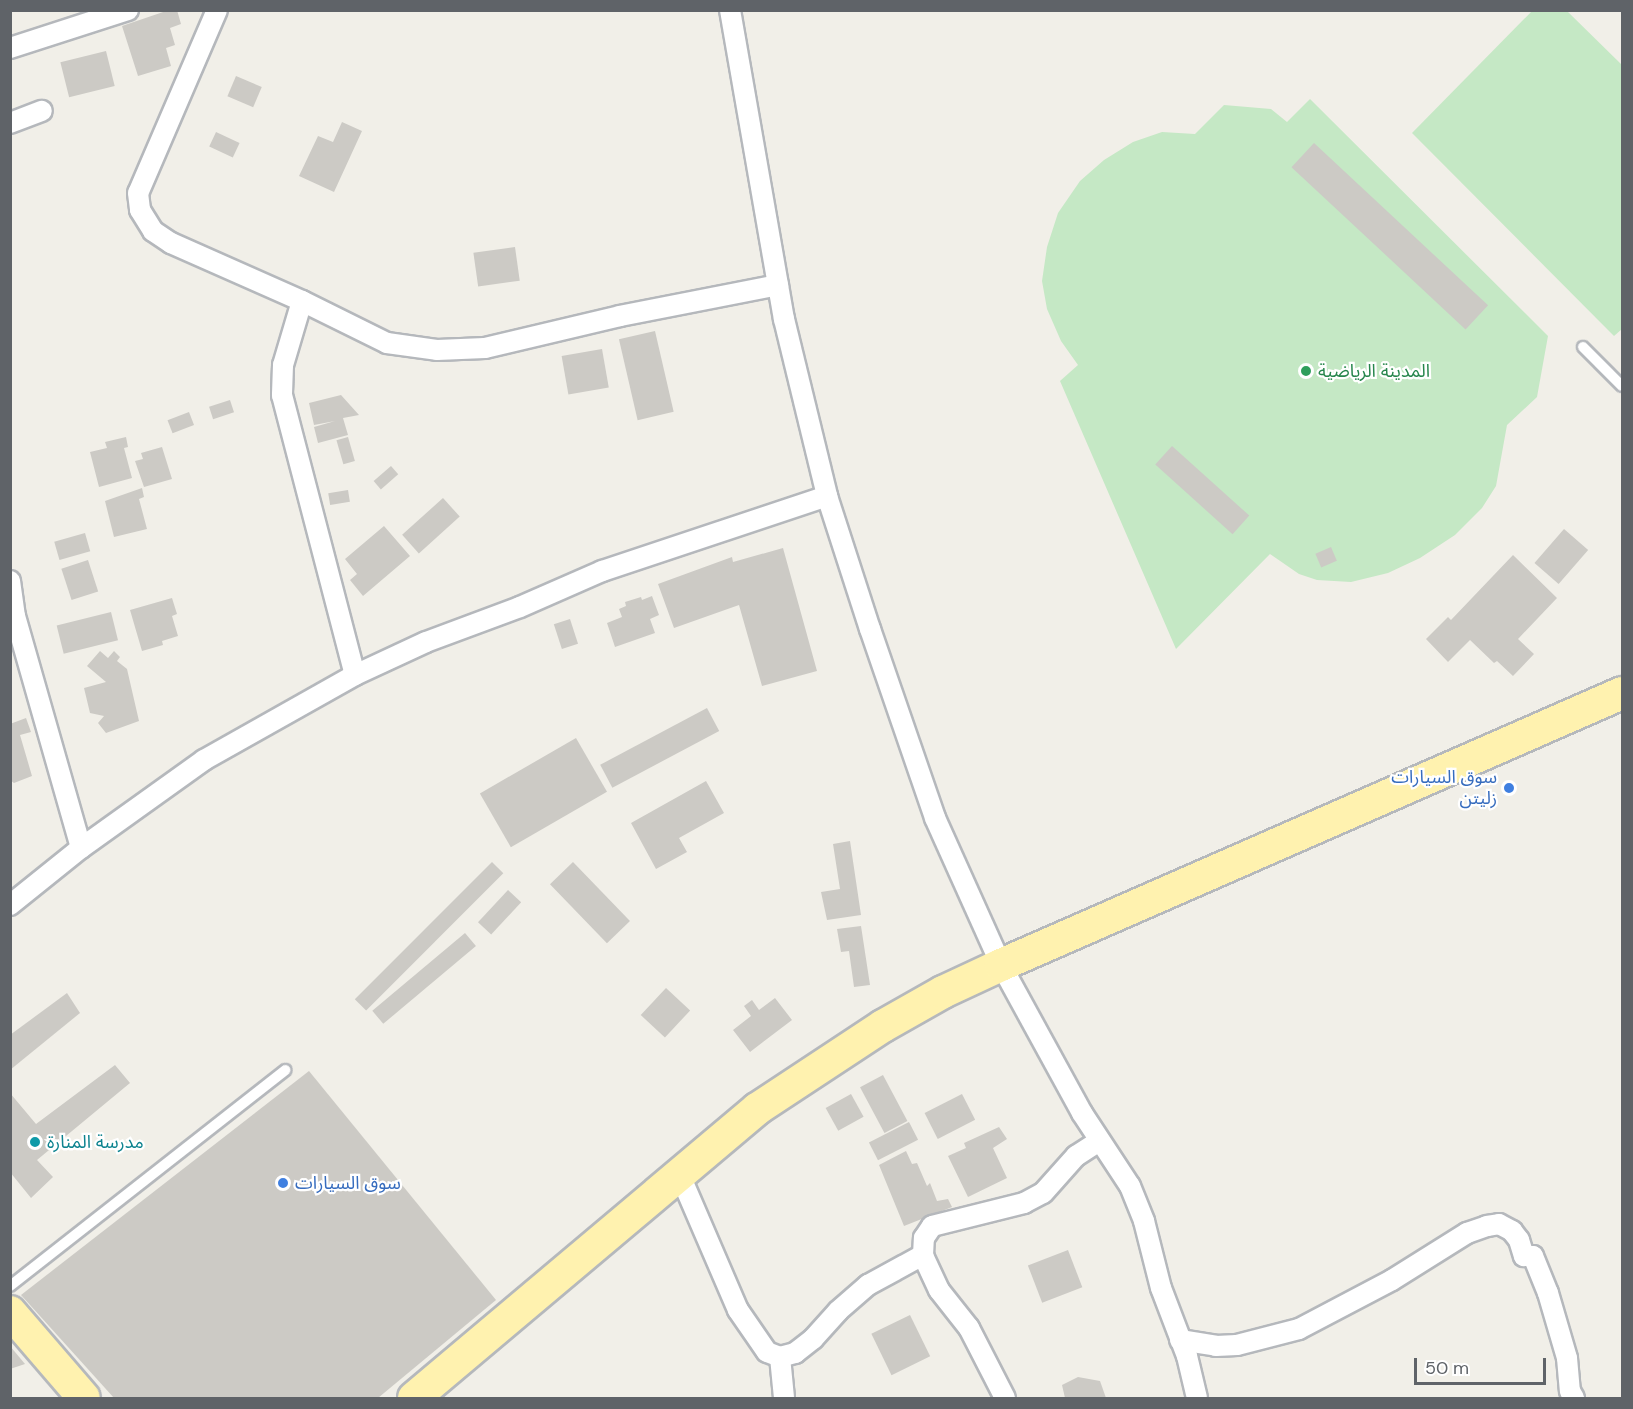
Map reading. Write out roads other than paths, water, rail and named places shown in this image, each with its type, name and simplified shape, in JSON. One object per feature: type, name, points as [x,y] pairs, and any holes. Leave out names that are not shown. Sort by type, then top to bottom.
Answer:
[{"type":"main road","points":[[414,1398],[679,1173],[757,1110],[883,1026],[943,992],[1000,965],[1623,693]]},
{"type":"main road","points":[[10,1312],[84,1398]]},
{"type":"street","points":[[10,48],[128,10]]},
{"type":"street","points":[[217,10],[138,192],[140,210],[153,231],[171,243],[302,301],[387,344],[447,350],[485,348],[620,316],[778,285]]},
{"type":"street","points":[[730,10],[778,285],[827,496],[935,818],[1000,965],[1099,1141],[1130,1186],[1144,1221],[1161,1288],[1187,1356],[1197,1398]]},
{"type":"street","points":[[10,123],[42,111]]},
{"type":"street","points":[[302,301],[283,365],[282,394],[356,675]]},
{"type":"street","points":[[10,906],[81,848],[204,760],[356,675],[426,642],[520,607],[602,571],[827,496]]},
{"type":"street","points":[[10,581],[15,616],[81,848]]},
{"type":"street","points":[[1005,1398],[969,1328],[939,1290],[923,1255],[924,1238],[932,1226],[1024,1203],[1043,1193],[1076,1156],[1099,1141]]},
{"type":"street","points":[[679,1173],[738,1310],[767,1352],[780,1357],[795,1353],[813,1339],[838,1311],[868,1285],[923,1255]]},
{"type":"street","points":[[1180,1340],[1216,1346],[1237,1345],[1299,1329],[1392,1280],[1467,1233],[1499,1224],[1512,1231],[1519,1240],[1524,1256],[1533,1256],[1548,1293],[1567,1358],[1574,1398]]},
{"type":"street","points":[[780,1357],[784,1398]]},
{"type":"lane","points":[[1583,347],[1623,386]]},
{"type":"lane","points":[[10,1286],[285,1070]]},
{"type":"place","name":"المدينة الرياضية","points":[[1306,371]]},
{"type":"place","name":"سوق السيارات زليتن","points":[[1509,788]]},
{"type":"place","name":"مدرسة المنارة","points":[[35,1142]]},
{"type":"place","name":"سوق السيارات","points":[[283,1183]]}]
